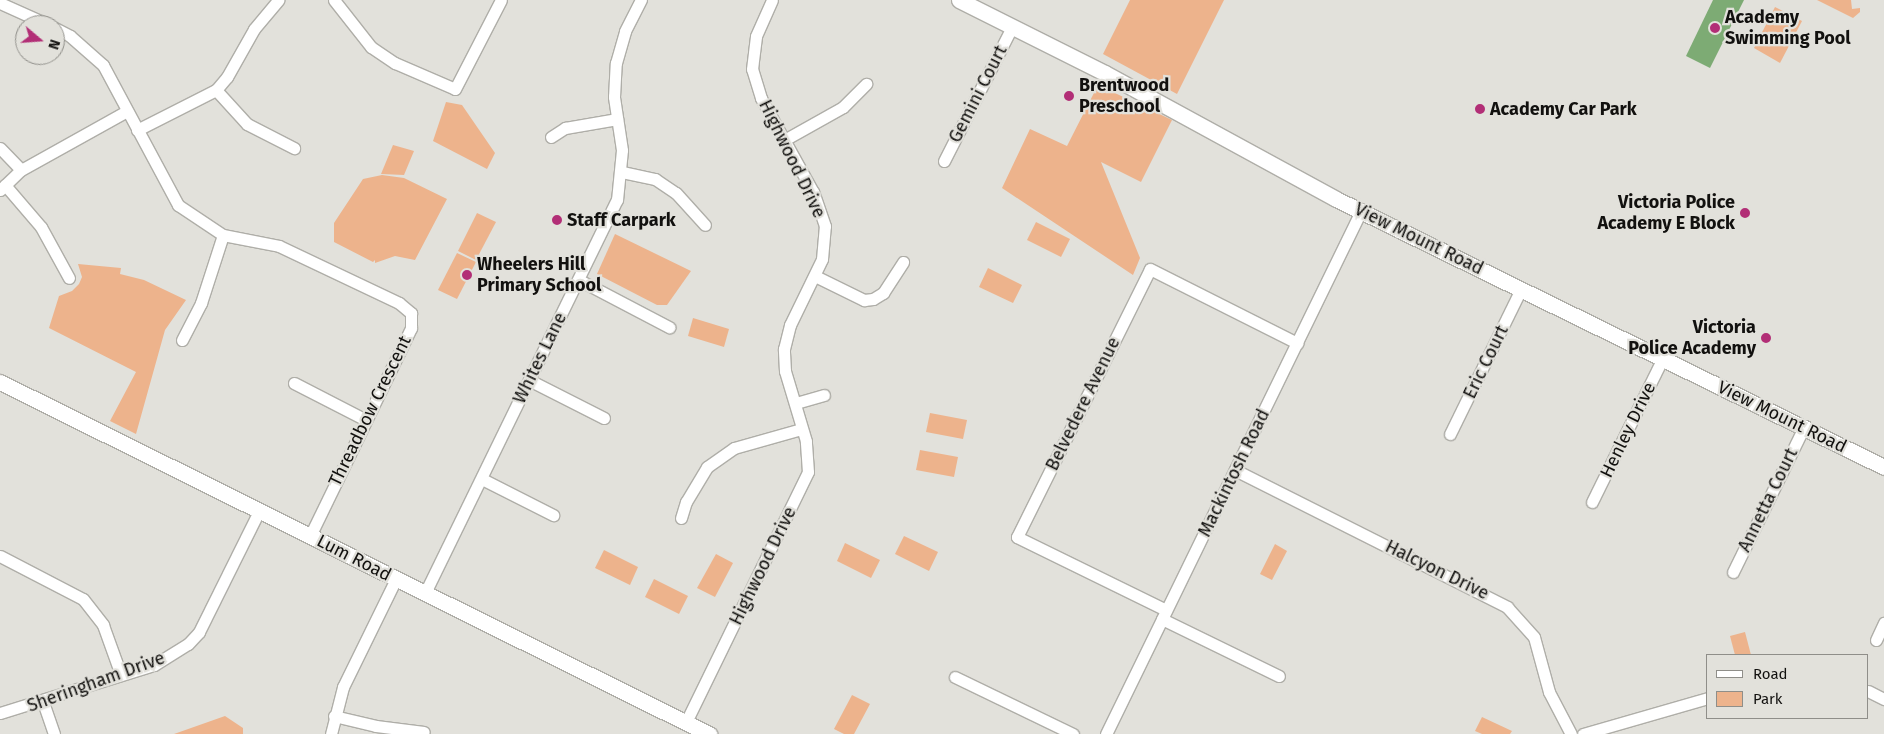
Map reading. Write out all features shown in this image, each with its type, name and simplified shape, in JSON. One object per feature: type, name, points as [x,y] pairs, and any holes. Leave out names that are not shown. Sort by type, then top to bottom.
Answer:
[{"type":"street","points":[[137,130],[216,90],[227,77],[254,29],[278,0]]},
{"type":"street","points":[[334,0],[371,47],[395,63],[456,89],[501,0]]},
{"type":"street","name":"Whites Lane","points":[[425,593],[609,221],[622,172],[614,97],[616,63],[625,31],[640,0]]},
{"type":"street","name":"Highwood Drive","points":[[686,722],[805,479],[809,459],[796,403],[785,371],[784,349],[790,325],[822,259],[825,226],[813,192],[786,139],[762,98],[752,69],[756,36],[772,0]]},
{"type":"street","name":"View Mount Road","points":[[958,0],[1105,73],[1361,211],[1804,427],[1884,468]]},
{"type":"street","points":[[0,3],[27,15]]},
{"type":"street","name":"Gemini Court","points":[[944,161],[1012,27]]},
{"type":"street","name":"Threadbow Crescent","points":[[65,33],[102,66],[178,205],[223,235],[279,246],[399,303],[411,313],[411,328],[364,419],[310,536]]},
{"type":"street","points":[[786,139],[843,107],[866,84]]},
{"type":"street","points":[[216,90],[246,124],[294,148]]},
{"type":"street","points":[[69,278],[41,227],[2,188],[21,170],[128,111]]},
{"type":"street","points":[[551,137],[565,128],[617,119]]},
{"type":"street","points":[[0,148],[21,170]]},
{"type":"street","points":[[622,172],[662,184],[676,193],[705,225]]},
{"type":"street","name":"Mackintosh Road","points":[[1106,734],[1361,211]]},
{"type":"street","points":[[182,340],[201,304],[223,235]]},
{"type":"street","points":[[815,276],[864,300],[873,299],[883,293],[903,262]]},
{"type":"street","name":"Belvedere Avenue","points":[[1164,615],[1017,537],[1150,269],[1297,344]]},
{"type":"street","points":[[579,280],[669,327]]},
{"type":"street","name":"Eric Court","points":[[1450,434],[1521,289]]},
{"type":"street","name":"Henley Drive","points":[[1592,502],[1663,358]]},
{"type":"street","points":[[530,380],[604,418]]},
{"type":"street","name":"Lum Road","points":[[0,382],[709,734]]},
{"type":"street","points":[[294,383],[364,419]]},
{"type":"street","points":[[796,403],[824,395]]},
{"type":"street","name":"Annetta Court","points":[[1733,572],[1804,427]]},
{"type":"street","points":[[680,518],[686,502],[707,467],[734,448],[801,429]]},
{"type":"street","name":"Halcyon Drive","points":[[1235,470],[1507,607],[1534,637],[1549,692],[1572,734]]},
{"type":"street","points":[[482,479],[554,515]]},
{"type":"street","name":"Sheringham Drive","points":[[0,713],[43,702],[161,661],[188,644],[199,632],[259,511]]},
{"type":"street","points":[[0,556],[83,599],[103,625],[121,675]]},
{"type":"street","points":[[330,734],[343,687],[396,579]]},
{"type":"street","points":[[1164,615],[1279,676]]},
{"type":"street","points":[[1876,640],[1884,623]]},
{"type":"street","points":[[955,677],[1073,734]]},
{"type":"street","points":[[1869,692],[1884,699]]},
{"type":"street","points":[[1583,734],[1706,699]]},
{"type":"street","points":[[43,702],[54,734]]},
{"type":"street","points":[[334,716],[376,726],[424,732]]},
{"type":"green space","points":[[1130,0],[1224,0],[1177,94],[1103,54]]},
{"type":"green space","points":[[1817,0],[1851,0],[1852,9],[1860,8],[1860,12],[1853,18]]},
{"type":"green space","points":[[1775,7],[1802,21],[1780,63],[1754,48]]},
{"type":"green space","points":[[1098,85],[1172,120],[1141,182],[1101,162],[1140,258],[1133,275],[1002,188],[1030,129],[1067,146]]},
{"type":"green space","points":[[446,102],[462,105],[495,153],[487,169],[433,141]]},
{"type":"green space","points":[[393,145],[414,151],[404,175],[381,174]]},
{"type":"green space","points":[[382,175],[404,178],[447,199],[415,260],[395,256],[375,263],[375,260],[373,262],[334,242],[334,223],[363,179]]},
{"type":"green space","points":[[477,213],[496,222],[476,260],[458,251]]},
{"type":"green space","points":[[1036,222],[1070,239],[1061,257],[1027,240]]},
{"type":"green space","points":[[615,234],[691,271],[667,305],[657,305],[597,274]]},
{"type":"green space","points":[[457,253],[476,262],[457,299],[438,290]]},
{"type":"green space","points":[[78,264],[121,268],[120,274],[144,280],[186,300],[165,330],[136,434],[110,421],[136,372],[49,328],[59,296],[72,291],[79,284],[82,277]]},
{"type":"green space","points":[[988,268],[1022,285],[1013,303],[979,287]]},
{"type":"green space","points":[[693,318],[729,329],[724,347],[688,336]]},
{"type":"green space","points":[[930,413],[967,420],[963,439],[926,432]]},
{"type":"green space","points":[[920,450],[958,457],[954,477],[916,470]]},
{"type":"green space","points":[[904,536],[938,552],[929,571],[895,554]]},
{"type":"green space","points":[[845,543],[880,560],[871,578],[837,561]]},
{"type":"green space","points":[[1275,544],[1287,551],[1272,580],[1260,574]]},
{"type":"green space","points":[[604,550],[638,567],[630,585],[595,568]]},
{"type":"green space","points":[[716,554],[733,563],[715,597],[697,588]]},
{"type":"green space","points":[[654,579],[688,596],[679,614],[645,597]]},
{"type":"green space","points":[[1745,632],[1751,654],[1735,654],[1730,636]]},
{"type":"green space","points":[[852,695],[870,704],[854,734],[844,734],[834,729]]},
{"type":"green space","points":[[225,716],[243,728],[243,734],[174,734]]},
{"type":"green space","points":[[1482,717],[1512,731],[1510,734],[1482,734],[1475,731]]},
{"type":"shaded area","name":"Academy Swimming Pool","points":[[1713,0],[1744,0],[1710,68],[1686,56]]},
{"type":"place","name":"Academy Swimming Pool","points":[[1715,28]]},
{"type":"place","name":"Brentwood Preschool","points":[[1069,96]]},
{"type":"place","name":"Academy Car Park","points":[[1480,109]]},
{"type":"place","name":"Victoria Police Academy E Block","points":[[1745,213]]},
{"type":"place","name":"Staff Carpark","points":[[557,220]]},
{"type":"place","name":"Wheelers Hill Primary School","points":[[467,275]]},
{"type":"place","name":"Victoria Police Academy","points":[[1766,338]]}]
